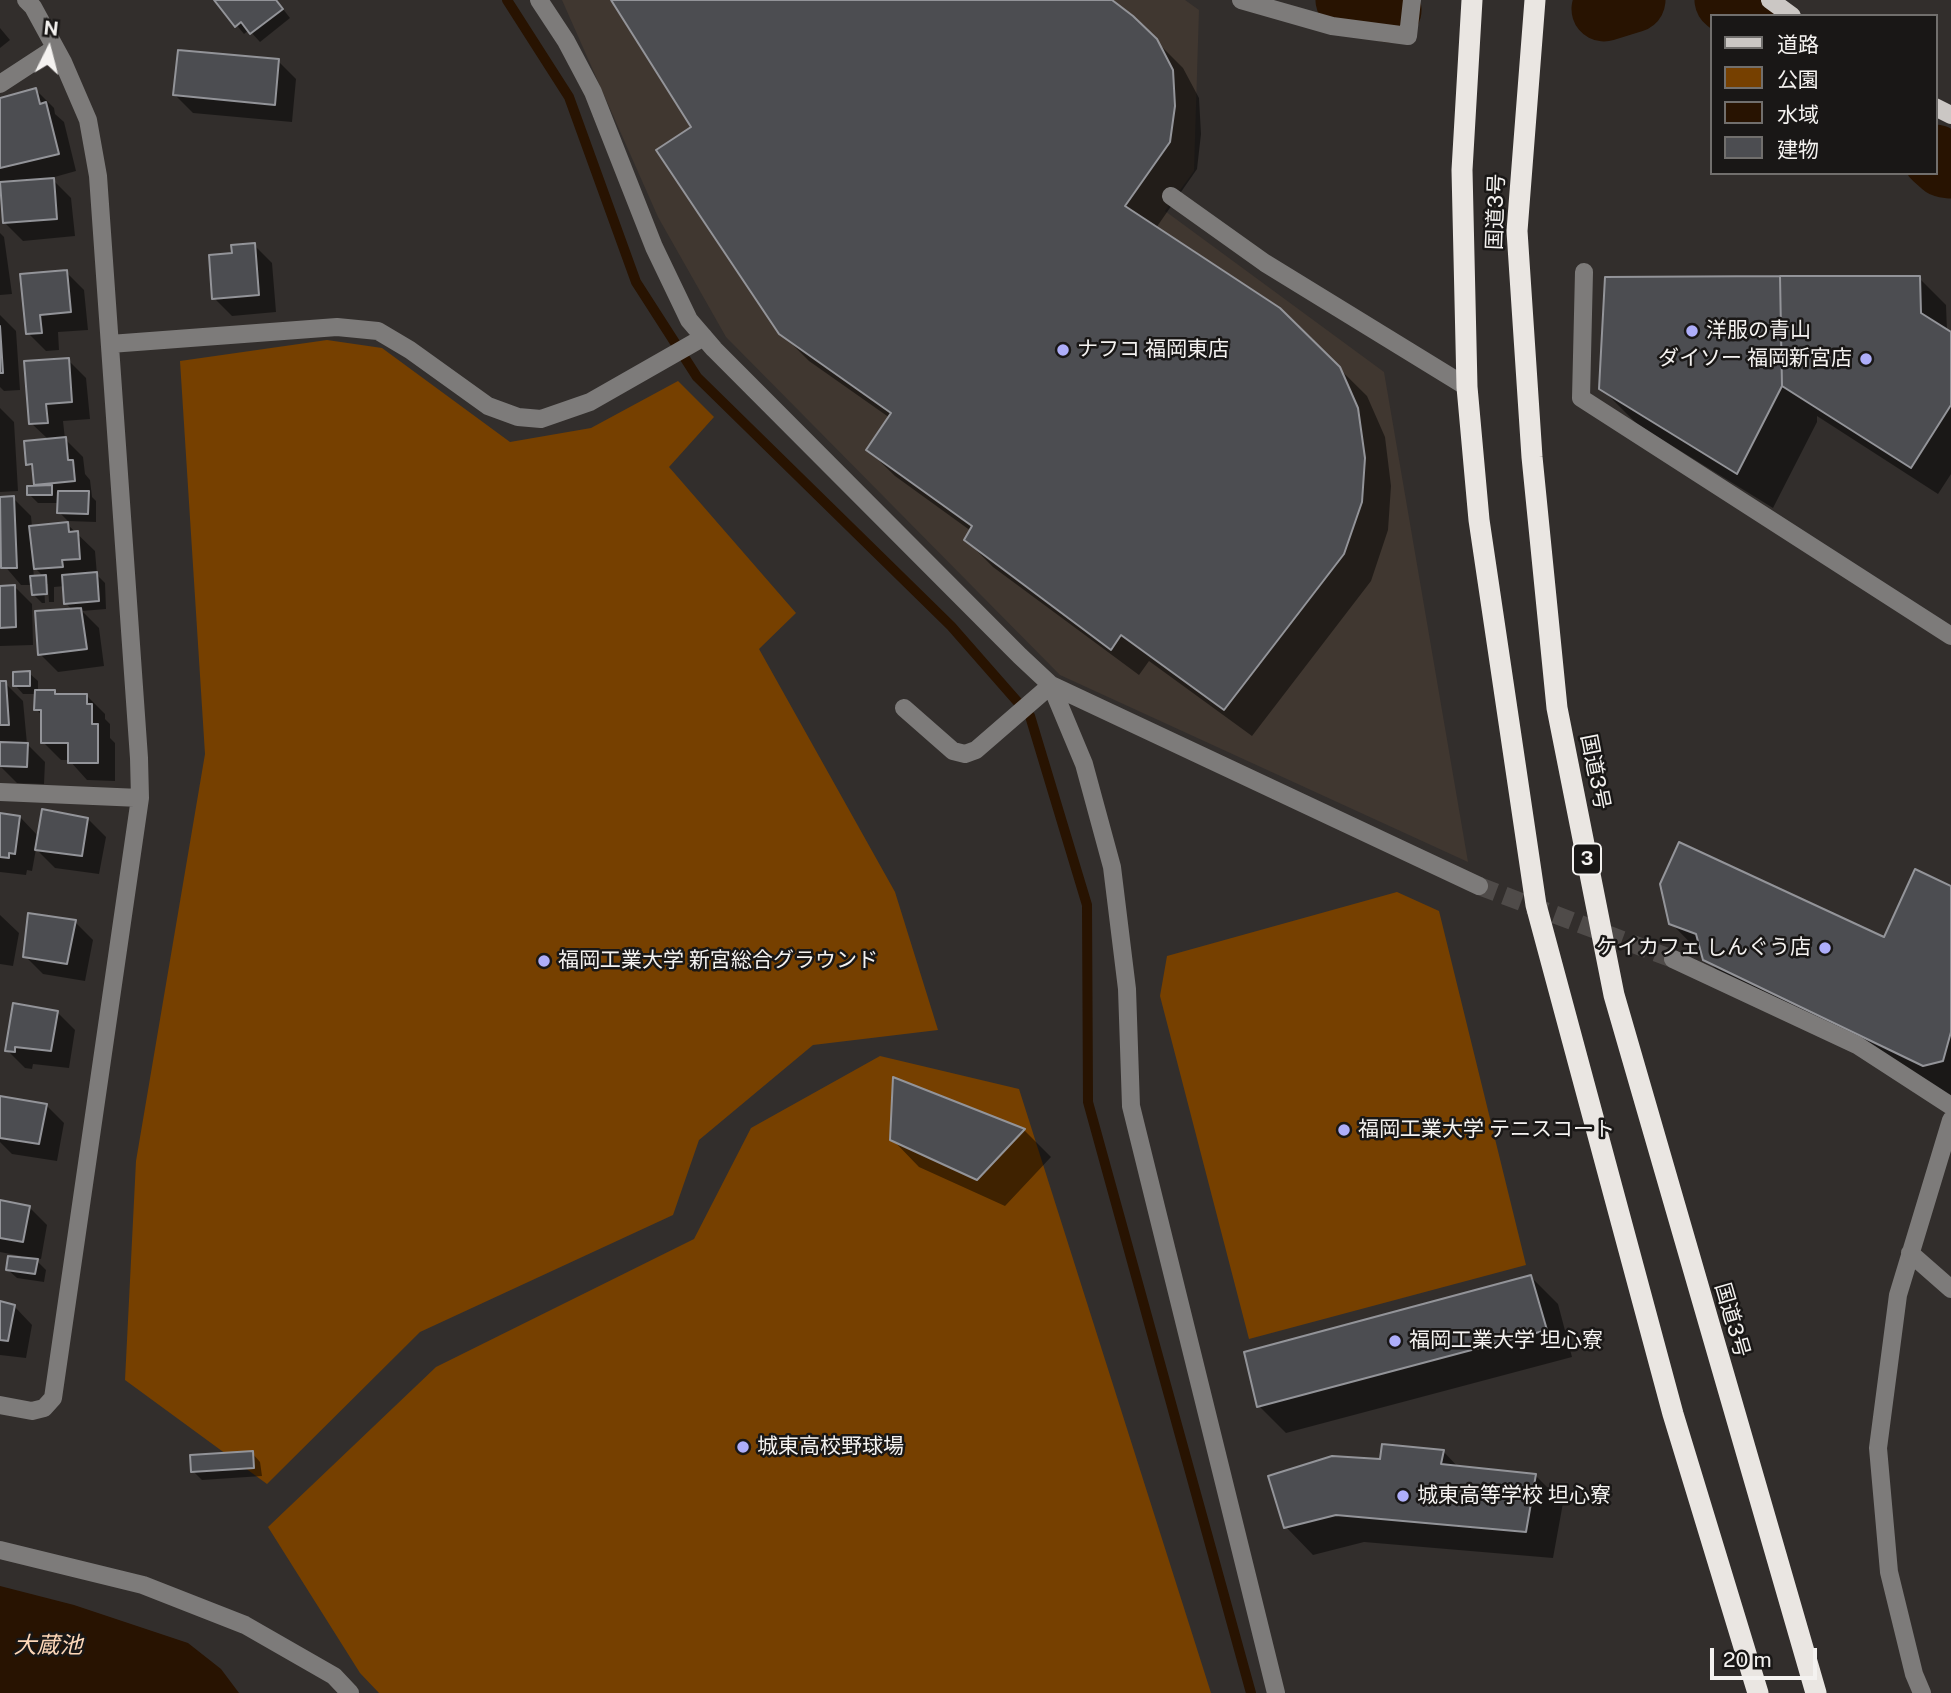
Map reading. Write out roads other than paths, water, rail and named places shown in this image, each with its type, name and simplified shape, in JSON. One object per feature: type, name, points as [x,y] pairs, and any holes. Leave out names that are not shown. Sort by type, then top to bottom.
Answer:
[{"type":"highway","name":"国道3号","points":[[1472,0],[1462,170],[1466,387],[1479,520],[1536,905],[1673,1414],[1758,1693]]},
{"type":"highway","name":"国道3号","points":[[1535,0],[1517,231],[1532,457],[1557,708],[1614,995],[1816,1693]]},
{"type":"main road","points":[[1770,0],[1789,14]]},
{"type":"street","points":[[0,1405],[32,1411],[44,1408],[53,1398],[140,798],[98,176],[88,120],[55,48],[26,0]]},
{"type":"street","points":[[539,0],[566,41],[593,92],[654,247],[690,320],[1020,656],[1052,685],[1479,886]]},
{"type":"street","points":[[1241,0],[1332,26],[1408,36],[1412,0]]},
{"type":"street","points":[[0,84],[55,48]]},
{"type":"street","points":[[1171,195],[1265,263],[1466,387]]},
{"type":"street","points":[[1584,272],[1581,398],[1951,636]]},
{"type":"street","points":[[110,344],[337,327],[378,331],[411,350],[488,406],[518,417],[541,419],[590,402],[704,337]]},
{"type":"street","points":[[904,708],[953,751],[965,754],[976,750],[1052,685]]},
{"type":"street","points":[[1052,685],[1084,764],[1112,867],[1127,989],[1130,1107],[1278,1693]]},
{"type":"street","points":[[0,792],[140,798]]},
{"type":"street","points":[[1673,959],[1857,1045],[1951,1106]]},
{"type":"street","points":[[1922,1693],[1914,1674],[1889,1572],[1878,1448],[1898,1295],[1951,1120]]},
{"type":"street","points":[[1910,1253],[1951,1289]]},
{"type":"street","points":[[0,1550],[143,1586],[245,1625],[334,1676],[350,1693]]},
{"type":"water","name":"大蔵池","points":[[0,1586],[74,1605],[188,1643],[221,1669],[239,1693],[0,1693]]},
{"type":"waterway","points":[[507,0],[569,97],[636,282],[697,377],[951,626],[1030,716],[1087,905],[1088,1102],[1251,1693]]},
{"type":"waterway","points":[[1348,0],[1389,10]]},
{"type":"waterway","points":[[1604,9],[1633,0]]},
{"type":"waterway","points":[[1727,0],[1745,14]]},
{"type":"waterway","points":[[1937,159],[1944,165],[1951,166]]},
{"type":"tunnel","points":[[1479,886],[1673,959]]},
{"type":"place","name":"洋服の青山","points":[[1692,331]]},
{"type":"place","name":"ナフコ 福岡東店","points":[[1063,350]]},
{"type":"place","name":"ダイソー 福岡新宮店","points":[[1866,359]]},
{"type":"place","name":"ケイカフェ しんぐう店","points":[[1825,948]]},
{"type":"place","name":"福岡工業大学 新宮総合グラウンド","points":[[544,961]]},
{"type":"place","name":"福岡工業大学 テニスコート","points":[[1344,1130]]},
{"type":"place","name":"福岡工業大学 坦心寮","points":[[1395,1341]]},
{"type":"place","name":"城東高校野球場","points":[[743,1447]]},
{"type":"place","name":"城東高等学校 坦心寮","points":[[1403,1496]]}]
